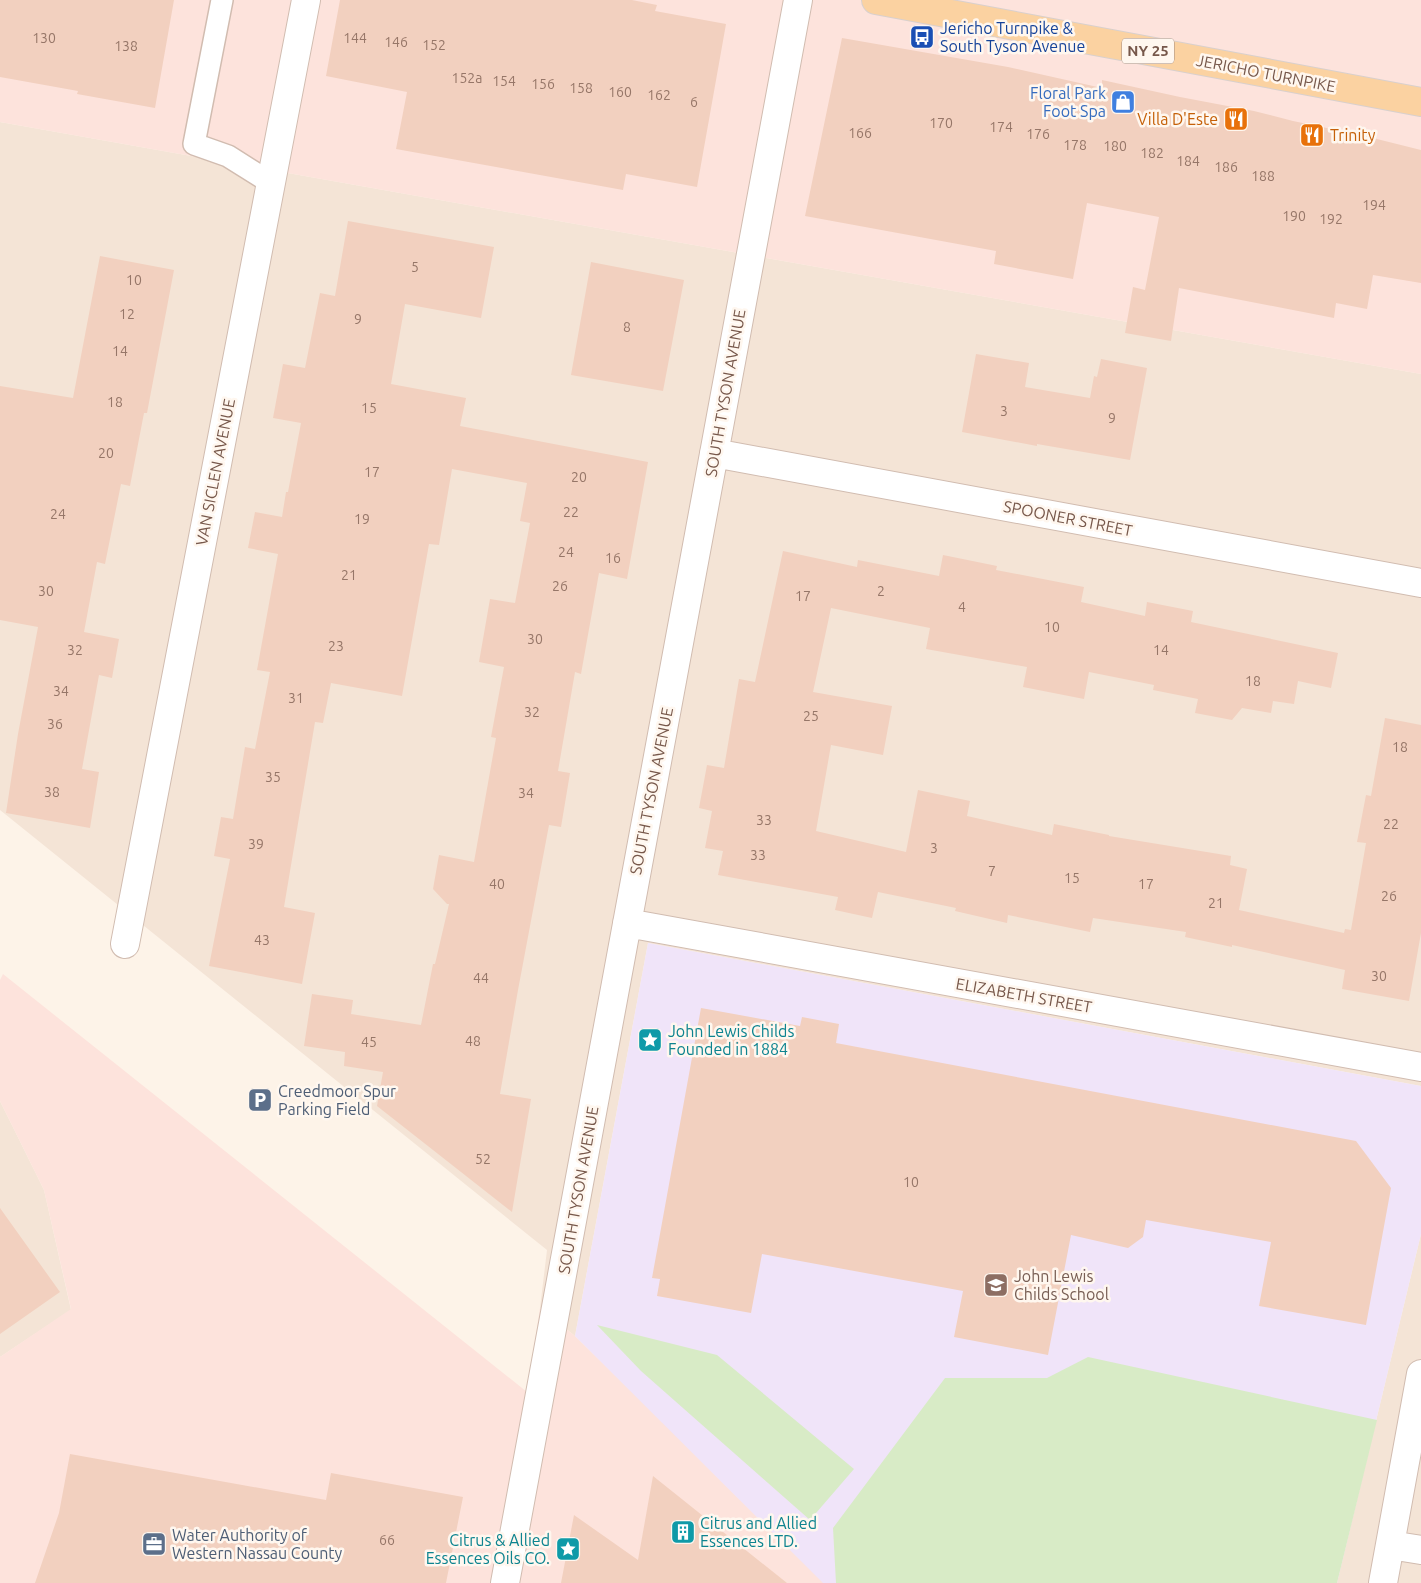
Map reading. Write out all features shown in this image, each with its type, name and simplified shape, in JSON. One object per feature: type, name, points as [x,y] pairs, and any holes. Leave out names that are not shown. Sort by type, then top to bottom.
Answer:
[{"type":"main road","name":"JERICHO TURNPIKE","points":[[876,0],[1421,102]]},
{"type":"street","name":"VAN SICLEN AVENUE","points":[[125,944],[306,0]]},
{"type":"street","name":"SOUTH TYSON AVENUE","points":[[505,1583],[798,0]]},
{"type":"street","name":"SPOONER STREET","points":[[714,453],[1421,583]]},
{"type":"street","name":"ELIZABETH STREET","points":[[627,922],[1421,1067]]},
{"type":"street","points":[[1383,1583],[1421,1374]]},
{"type":"street","points":[[1390,1545],[1421,1550]]},
{"type":"lane","points":[[222,0],[194,144],[228,156],[271,183]]},
{"type":"shaded area","points":[[0,0],[1421,0],[1421,374],[0,122]]},
{"type":"shaded area","points":[[0,122],[1421,374],[1421,1086],[648,943],[575,1336],[540,1308],[547,1250],[0,810]]},
{"type":"shaded area","name":"John Lewis Childs School","points":[[648,943],[1421,1086],[1421,1234],[1337,1583],[823,1583],[575,1336]]},
{"type":"shaded area","points":[[3,974],[527,1392],[540,1308],[575,1336],[829,1583],[0,1583],[0,1357],[71,1309],[44,1190],[0,1101],[0,980]]},
{"type":"shaded area","points":[[0,1101],[44,1190],[71,1310],[0,1357]]},
{"type":"shaded area","points":[[1421,1234],[1421,1583],[1337,1583]]},
{"type":"green space","points":[[597,1325],[717,1355],[854,1469],[810,1520],[641,1371]]},
{"type":"green space","points":[[1088,1357],[1377,1420],[1337,1583],[836,1583],[833,1528],[945,1378],[1047,1378]]},
{"type":"building","points":[[0,0],[174,0],[155,108],[77,94],[78,91],[0,77]]},
{"type":"building","points":[[340,0],[632,0],[657,5],[655,11],[726,24],[697,187],[626,174],[623,190],[396,149],[407,92],[326,76]]},
{"type":"building","points":[[842,38],[1008,67],[1102,88],[1102,80],[1254,111],[1421,150],[1421,283],[1373,275],[1367,309],[1336,303],[1334,318],[1179,288],[1171,341],[1125,333],[1133,287],[1145,290],[1159,217],[1087,203],[1073,279],[994,264],[996,251],[805,216]]},
{"type":"building","points":[[348,221],[494,247],[481,318],[405,304],[391,384],[466,398],[460,426],[648,462],[627,579],[599,573],[581,674],[575,672],[558,771],[570,773],[561,827],[549,825],[500,1094],[531,1099],[512,1212],[377,1106],[383,1072],[344,1066],[345,1052],[304,1046],[312,994],[353,1000],[351,1014],[421,1025],[433,964],[435,964],[449,904],[433,889],[439,855],[474,862],[496,738],[491,737],[504,667],[479,662],[490,599],[515,603],[530,523],[520,521],[527,483],[452,469],[439,545],[429,544],[402,696],[331,683],[323,723],[315,722],[284,907],[315,913],[302,984],[209,966],[230,859],[214,856],[221,817],[233,819],[245,747],[255,749],[270,672],[257,670],[278,554],[248,548],[255,512],[282,517],[301,423],[273,418],[283,364],[305,368],[320,293],[335,296]]},
{"type":"building","points":[[100,256],[174,270],[147,413],[144,413],[130,486],[121,484],[105,564],[97,562],[84,632],[119,639],[112,678],[99,675],[82,769],[99,772],[90,828],[6,813],[18,734],[38,627],[0,620],[0,386],[73,398]]},
{"type":"building","points":[[591,262],[684,280],[663,391],[571,375]]},
{"type":"building","points":[[976,354],[1029,363],[1025,387],[1090,398],[1094,376],[1097,377],[1101,359],[1147,368],[1130,460],[962,432]]},
{"type":"building","points":[[783,551],[857,567],[858,560],[939,576],[943,555],[997,566],[996,570],[1084,587],[1081,602],[1145,616],[1147,602],[1193,611],[1191,622],[1338,653],[1331,688],[1298,681],[1294,704],[1273,701],[1271,713],[1242,708],[1232,720],[1195,713],[1198,699],[1153,690],[1154,685],[1089,672],[1084,699],[1023,687],[1027,667],[926,649],[930,628],[831,608],[813,692],[892,706],[883,755],[831,745],[816,831],[906,852],[918,790],[970,801],[967,816],[1052,835],[1054,824],[1109,836],[1231,856],[1230,865],[1247,869],[1239,910],[1344,933],[1345,929],[1351,930],[1366,843],[1357,842],[1366,795],[1371,796],[1385,718],[1421,725],[1421,933],[1409,1001],[1342,989],[1345,970],[1232,945],[1232,947],[1185,937],[1186,932],[1093,918],[1090,932],[1008,915],[1007,923],[955,911],[956,908],[878,892],[872,918],[835,910],[838,897],[718,875],[723,851],[705,848],[712,811],[699,808],[707,765],[724,768],[739,679],[755,682]]},
{"type":"building","points":[[701,1008],[800,1026],[802,1017],[839,1024],[836,1043],[1356,1141],[1391,1188],[1366,1325],[1259,1306],[1271,1242],[1146,1220],[1143,1237],[1128,1248],[1071,1235],[1048,1355],[954,1337],[963,1291],[762,1254],[751,1313],[657,1296],[660,1279],[652,1278]]},
{"type":"building","points":[[0,1208],[60,1292],[0,1334]]},
{"type":"building","points":[[70,1454],[326,1500],[331,1473],[463,1497],[446,1583],[35,1583],[59,1513]]},
{"type":"building","name":"Citrus and Allied Essences LTD.","points":[[653,1476],[787,1583],[561,1583],[574,1515],[638,1560]]},
{"type":"place","name":"Jericho Turnpike & South Tyson Avenue","points":[[922,37]]},
{"type":"place","name":"Floral Park Foot Spa","points":[[1123,102]]},
{"type":"place","name":"Villa D'Este","points":[[1236,119]]},
{"type":"place","name":"Trinity","points":[[1312,135]]},
{"type":"place","name":"John Lewis Childs Founded in 1884","points":[[650,1040]]},
{"type":"place","name":"Creedmoor Spur Parking Field","points":[[260,1100]]},
{"type":"place","name":"John Lewis Childs School","points":[[996,1285]]},
{"type":"place","name":"Citrus and Allied Essences LTD.","points":[[683,1532]]},
{"type":"place","name":"Water Authority of Western Nassau County","points":[[154,1544]]},
{"type":"place","name":"Citrus & Allied Essences Oils CO.","points":[[568,1549]]}]
